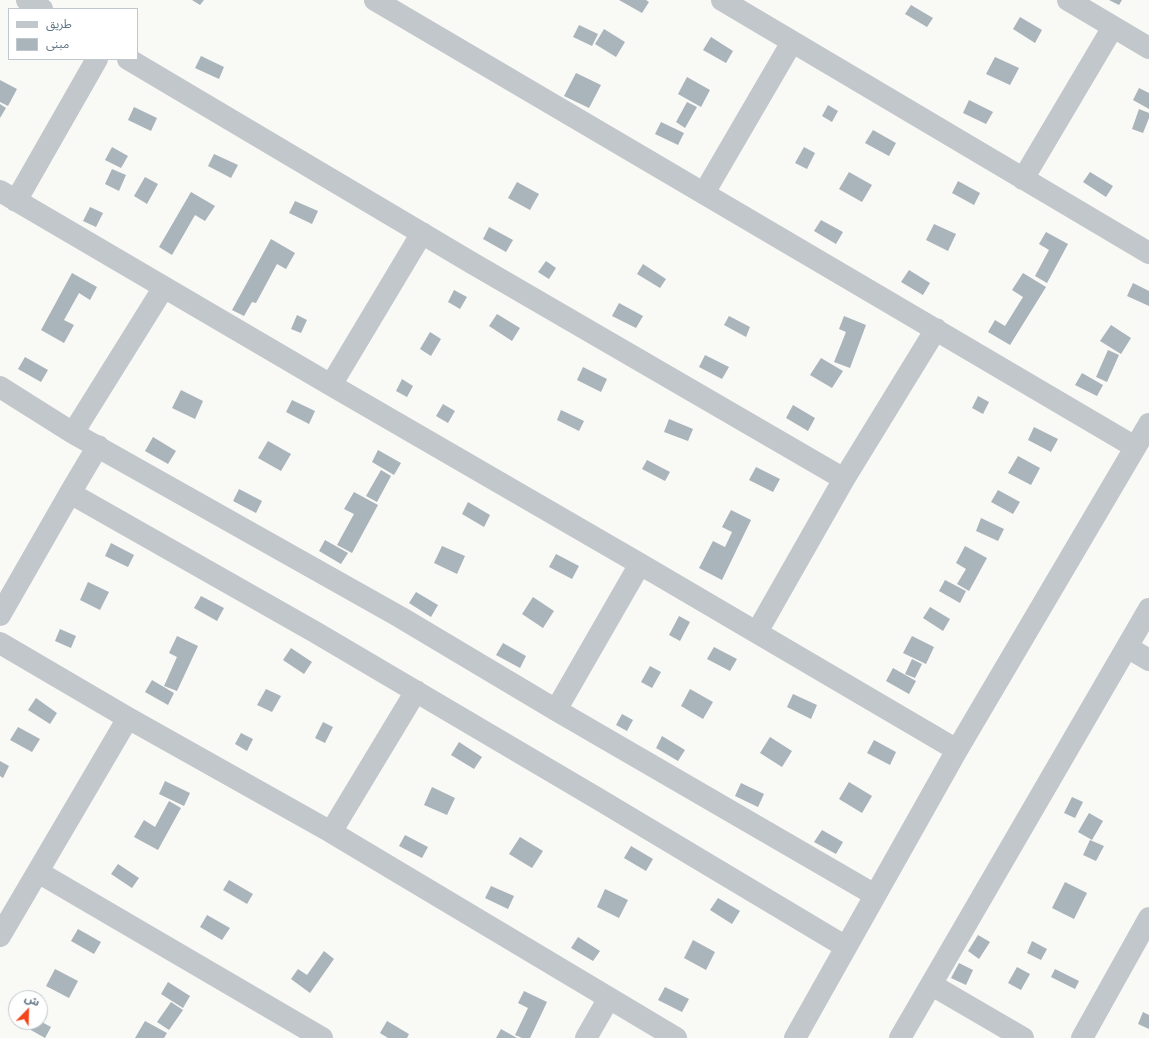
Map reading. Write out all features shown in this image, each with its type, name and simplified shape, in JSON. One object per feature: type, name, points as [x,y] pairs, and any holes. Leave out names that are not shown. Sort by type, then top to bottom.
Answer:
[{"type":"street","points":[[27,0],[40,8]]},
{"type":"street","points":[[375,0],[1136,447]]},
{"type":"street","points":[[722,0],[1149,253]]},
{"type":"street","points":[[1068,0],[1149,48]]},
{"type":"street","points":[[1023,179],[1113,27]]},
{"type":"street","points":[[704,193],[792,42]]},
{"type":"street","points":[[96,60],[8,196],[958,750]]},
{"type":"street","points":[[130,60],[422,233],[844,479]]},
{"type":"street","points":[[331,385],[422,233]]},
{"type":"street","points":[[73,433],[164,287]]},
{"type":"street","points":[[757,632],[844,479],[936,329]]},
{"type":"street","points":[[0,387],[73,433],[400,617],[556,710],[876,895]]},
{"type":"street","points":[[795,1038],[958,750],[1149,424]]},
{"type":"street","points":[[0,615],[98,446]]},
{"type":"street","points":[[70,493],[416,691],[846,948]]},
{"type":"street","points":[[556,710],[640,564]]},
{"type":"street","points":[[900,1038],[1149,609]]},
{"type":"street","points":[[0,643],[128,718],[331,832],[676,1038]]},
{"type":"street","points":[[1127,647],[1149,660]]},
{"type":"street","points":[[331,832],[416,691]]},
{"type":"street","points":[[0,936],[128,718]]},
{"type":"street","points":[[38,872],[322,1038]]},
{"type":"street","points":[[1082,1038],[1149,918]]},
{"type":"street","points":[[932,985],[1023,1038]]},
{"type":"street","points":[[586,1038],[609,998]]},
{"type":"building","points":[[192,0],[204,0],[200,5]]},
{"type":"building","points":[[619,0],[646,0],[649,2],[642,13]]},
{"type":"building","points":[[1109,0],[1122,0],[1119,5]]},
{"type":"building","points":[[911,5],[933,18],[927,27],[905,14]]},
{"type":"building","points":[[1020,17],[1042,30],[1035,43],[1013,29]]},
{"type":"building","points":[[579,25],[598,34],[592,46],[573,37]]},
{"type":"building","points":[[604,29],[625,42],[616,57],[595,44]]},
{"type":"building","points":[[711,37],[733,51],[726,63],[703,50]]},
{"type":"building","points":[[201,56],[224,67],[219,79],[195,68]]},
{"type":"building","points":[[995,57],[1019,68],[1010,85],[986,74]]},
{"type":"building","points":[[576,73],[601,85],[589,108],[564,96]]},
{"type":"building","points":[[687,77],[710,90],[701,107],[678,94]]},
{"type":"building","points":[[0,80],[17,89],[8,106],[0,102]]},
{"type":"building","points":[[1139,88],[1149,93],[1149,109],[1133,100]]},
{"type":"building","points":[[969,100],[993,112],[986,124],[963,113]]},
{"type":"building","points":[[687,102],[697,107],[685,128],[676,122]]},
{"type":"building","points":[[0,104],[6,108],[0,118]]},
{"type":"building","points":[[828,105],[838,111],[832,122],[822,116]]},
{"type":"building","points":[[134,107],[157,118],[151,131],[128,120]]},
{"type":"building","points":[[1139,109],[1149,113],[1149,118],[1143,133],[1132,129]]},
{"type":"building","points":[[661,122],[684,133],[678,145],[655,134]]},
{"type":"building","points":[[873,130],[896,143],[889,156],[865,143]]},
{"type":"building","points":[[112,147],[128,156],[121,168],[105,160]]},
{"type":"building","points":[[804,147],[815,153],[807,169],[795,163]]},
{"type":"building","points":[[214,154],[238,165],[231,178],[208,166]]},
{"type":"building","points":[[112,169],[126,175],[119,191],[105,184]]},
{"type":"building","points":[[849,172],[872,185],[862,202],[839,189]]},
{"type":"building","points":[[1090,172],[1113,186],[1106,197],[1083,182]]},
{"type":"building","points":[[145,177],[158,184],[147,204],[134,196]]},
{"type":"building","points":[[958,181],[980,193],[974,205],[952,193]]},
{"type":"building","points":[[517,182],[539,194],[530,210],[508,198]]},
{"type":"building","points":[[191,192],[215,206],[205,221],[195,215],[172,255],[159,247]]},
{"type":"building","points":[[295,201],[318,211],[312,224],[289,213]]},
{"type":"building","points":[[90,207],[103,213],[96,227],[83,221]]},
{"type":"building","points":[[821,220],[843,232],[836,244],[814,231]]},
{"type":"building","points":[[934,224],[956,234],[948,251],[926,240]]},
{"type":"building","points":[[489,227],[513,240],[506,252],[483,239]]},
{"type":"building","points":[[1046,232],[1068,244],[1047,283],[1035,276],[1049,250],[1039,244]]},
{"type":"building","points":[[271,239],[295,253],[286,269],[277,264],[256,303],[252,302],[244,316],[232,310]]},
{"type":"building","points":[[546,261],[556,268],[549,279],[538,272]]},
{"type":"building","points":[[643,264],[666,279],[660,288],[637,274]]},
{"type":"building","points":[[909,270],[930,283],[923,295],[901,282]]},
{"type":"building","points":[[72,273],[97,287],[90,300],[79,293],[64,320],[74,325],[64,343],[41,330]]},
{"type":"building","points":[[1023,273],[1046,287],[1010,345],[988,332],[995,320],[1005,326],[1023,297],[1012,290]]},
{"type":"building","points":[[1133,283],[1149,291],[1149,306],[1127,296]]},
{"type":"building","points":[[454,290],[467,297],[460,309],[448,302]]},
{"type":"building","points":[[619,303],[643,316],[636,328],[612,316]]},
{"type":"building","points":[[497,314],[520,328],[512,341],[489,326]]},
{"type":"building","points":[[297,315],[307,320],[301,333],[291,329]]},
{"type":"building","points":[[729,316],[750,327],[746,337],[724,325]]},
{"type":"building","points":[[844,316],[866,325],[850,368],[834,362],[846,332],[839,329]]},
{"type":"building","points":[[1111,325],[1131,338],[1121,354],[1100,341]]},
{"type":"building","points":[[430,332],[441,339],[431,356],[420,349]]},
{"type":"building","points":[[1108,350],[1119,355],[1107,382],[1096,377]]},
{"type":"building","points":[[705,355],[729,367],[722,379],[699,367]]},
{"type":"building","points":[[25,357],[48,370],[41,382],[18,369]]},
{"type":"building","points":[[821,358],[843,371],[832,388],[810,375]]},
{"type":"building","points":[[583,367],[607,379],[601,392],[577,380]]},
{"type":"building","points":[[1082,373],[1103,385],[1097,396],[1075,385]]},
{"type":"building","points":[[402,379],[413,386],[407,397],[396,391]]},
{"type":"building","points":[[181,390],[203,401],[195,419],[172,408]]},
{"type":"building","points":[[978,396],[989,402],[983,414],[972,408]]},
{"type":"building","points":[[292,400],[315,411],[309,424],[286,412]]},
{"type":"building","points":[[443,404],[455,411],[448,423],[436,416]]},
{"type":"building","points":[[793,405],[815,418],[808,431],[786,418]]},
{"type":"building","points":[[561,410],[584,421],[579,431],[557,420]]},
{"type":"building","points":[[669,419],[693,429],[688,441],[664,432]]},
{"type":"building","points":[[1034,427],[1058,439],[1051,452],[1028,440]]},
{"type":"building","points":[[153,437],[176,451],[168,464],[145,451]]},
{"type":"building","points":[[268,441],[291,454],[281,471],[258,458]]},
{"type":"building","points":[[378,450],[401,463],[394,475],[372,462]]},
{"type":"building","points":[[1018,456],[1040,468],[1031,485],[1008,473]]},
{"type":"building","points":[[647,460],[670,472],[665,481],[642,469]]},
{"type":"building","points":[[756,467],[780,479],[773,492],[749,480]]},
{"type":"building","points":[[381,470],[391,476],[377,502],[366,496]]},
{"type":"building","points":[[239,489],[262,501],[256,513],[233,501]]},
{"type":"building","points":[[998,490],[1020,502],[1013,514],[991,502]]},
{"type":"building","points":[[354,492],[378,505],[352,553],[337,545],[354,514],[344,509]]},
{"type":"building","points":[[468,502],[490,515],[484,527],[462,514]]},
{"type":"building","points":[[731,510],[751,520],[722,580],[699,568],[713,541],[725,547],[732,532],[722,527]]},
{"type":"building","points":[[981,518],[1004,529],[998,541],[976,531]]},
{"type":"building","points":[[325,540],[348,553],[341,564],[319,551]]},
{"type":"building","points":[[111,543],[134,555],[128,567],[105,556]]},
{"type":"building","points":[[442,546],[465,556],[457,574],[434,563]]},
{"type":"building","points":[[965,546],[987,558],[969,591],[957,584],[966,569],[956,563]]},
{"type":"building","points":[[556,554],[579,566],[572,579],[549,567]]},
{"type":"building","points":[[945,580],[966,591],[960,603],[939,591]]},
{"type":"building","points":[[88,582],[109,592],[100,610],[80,600]]},
{"type":"building","points":[[416,592],[438,605],[431,617],[409,603]]},
{"type":"building","points":[[201,596],[224,608],[217,621],[194,608]]},
{"type":"building","points":[[533,597],[554,611],[543,628],[522,614]]},
{"type":"building","points":[[930,607],[950,619],[943,631],[923,618]]},
{"type":"building","points":[[679,616],[690,622],[680,641],[669,635]]},
{"type":"building","points":[[60,629],[76,636],[71,648],[55,641]]},
{"type":"building","points":[[177,636],[198,646],[177,691],[164,686],[177,657],[169,653]]},
{"type":"building","points":[[912,636],[934,647],[926,664],[903,653]]},
{"type":"building","points":[[503,643],[526,656],[520,668],[496,655]]},
{"type":"building","points":[[714,647],[737,659],[730,671],[707,659]]},
{"type":"building","points":[[291,648],[312,662],[304,674],[283,660]]},
{"type":"building","points":[[912,659],[922,664],[915,678],[905,674]]},
{"type":"building","points":[[650,666],[661,672],[652,688],[641,682]]},
{"type":"building","points":[[893,668],[916,681],[909,694],[886,681]]},
{"type":"building","points":[[152,680],[174,693],[168,705],[145,692]]},
{"type":"building","points":[[266,689],[281,696],[272,712],[257,705]]},
{"type":"building","points":[[690,689],[713,702],[703,719],[681,706]]},
{"type":"building","points":[[793,694],[817,705],[811,719],[787,707]]},
{"type":"building","points":[[36,698],[57,713],[50,724],[28,710]]},
{"type":"building","points":[[622,714],[633,720],[627,731],[616,725]]},
{"type":"building","points":[[323,722],[333,727],[325,743],[315,738]]},
{"type":"building","points":[[18,727],[40,739],[32,752],[10,740]]},
{"type":"building","points":[[241,733],[253,739],[247,751],[235,744]]},
{"type":"building","points":[[662,736],[685,750],[678,761],[656,748]]},
{"type":"building","points":[[770,737],[792,751],[782,767],[760,753]]},
{"type":"building","points":[[874,740],[896,752],[890,765],[867,753]]},
{"type":"building","points":[[459,742],[482,757],[474,769],[451,755]]},
{"type":"building","points":[[0,761],[9,766],[3,778],[0,776]]},
{"type":"building","points":[[165,781],[190,793],[184,806],[159,794]]},
{"type":"building","points":[[849,782],[872,796],[862,813],[839,799]]},
{"type":"building","points":[[741,783],[764,794],[758,807],[735,796]]},
{"type":"building","points":[[432,787],[455,798],[447,815],[424,805]]},
{"type":"building","points":[[1072,797],[1083,802],[1075,818],[1064,813]]},
{"type":"building","points":[[169,801],[181,808],[158,850],[134,837],[144,820],[155,827]]},
{"type":"building","points":[[1089,813],[1103,821],[1092,840],[1078,832]]},
{"type":"building","points":[[822,830],[843,842],[836,854],[814,842]]},
{"type":"building","points":[[405,835],[428,847],[422,858],[399,846]]},
{"type":"building","points":[[520,837],[543,851],[532,868],[509,854]]},
{"type":"building","points":[[1090,840],[1104,846],[1096,861],[1083,855]]},
{"type":"building","points":[[631,846],[653,859],[646,871],[624,858]]},
{"type":"building","points":[[118,864],[139,878],[132,888],[111,874]]},
{"type":"building","points":[[229,880],[253,894],[247,904],[223,890]]},
{"type":"building","points":[[1065,882],[1087,893],[1074,919],[1052,908]]},
{"type":"building","points":[[491,886],[514,896],[508,909],[485,898]]},
{"type":"building","points":[[605,889],[628,900],[619,918],[597,907]]},
{"type":"building","points":[[718,898],[740,911],[732,924],[710,910]]},
{"type":"building","points":[[207,915],[230,928],[222,940],[200,927]]},
{"type":"building","points":[[78,929],[101,942],[94,954],[71,941]]},
{"type":"building","points":[[978,935],[990,942],[979,959],[968,951]]},
{"type":"building","points":[[578,937],[600,951],[593,961],[571,948]]},
{"type":"building","points":[[693,940],[715,952],[706,970],[684,958]]},
{"type":"building","points":[[1032,941],[1047,949],[1041,960],[1027,953]]},
{"type":"building","points":[[324,951],[334,959],[310,993],[291,979],[298,969],[307,975]]},
{"type":"building","points":[[959,963],[973,970],[966,985],[951,978]]},
{"type":"building","points":[[1017,967],[1030,974],[1021,990],[1008,983]]},
{"type":"building","points":[[55,969],[78,981],[69,998],[46,986]]},
{"type":"building","points":[[1055,969],[1079,981],[1075,989],[1051,977]]},
{"type":"building","points":[[168,982],[190,996],[183,1008],[161,994]]},
{"type":"building","points":[[665,987],[689,999],[682,1012],[658,1000]]},
{"type":"building","points":[[524,991],[547,1002],[530,1038],[522,1038],[515,1035],[528,1008],[518,1003]]},
{"type":"building","points":[[171,1002],[183,1010],[169,1030],[157,1022]]},
{"type":"building","points":[[1143,1012],[1149,1015],[1149,1029],[1138,1024]]},
{"type":"building","points":[[145,1021],[167,1033],[164,1038],[135,1038]]},
{"type":"building","points":[[387,1021],[409,1034],[407,1038],[388,1038],[380,1033]]},
{"type":"building","points":[[48,1025],[51,1027],[45,1038],[31,1030],[48,1030]]},
{"type":"building","points":[[501,1029],[517,1038],[496,1038]]}]
